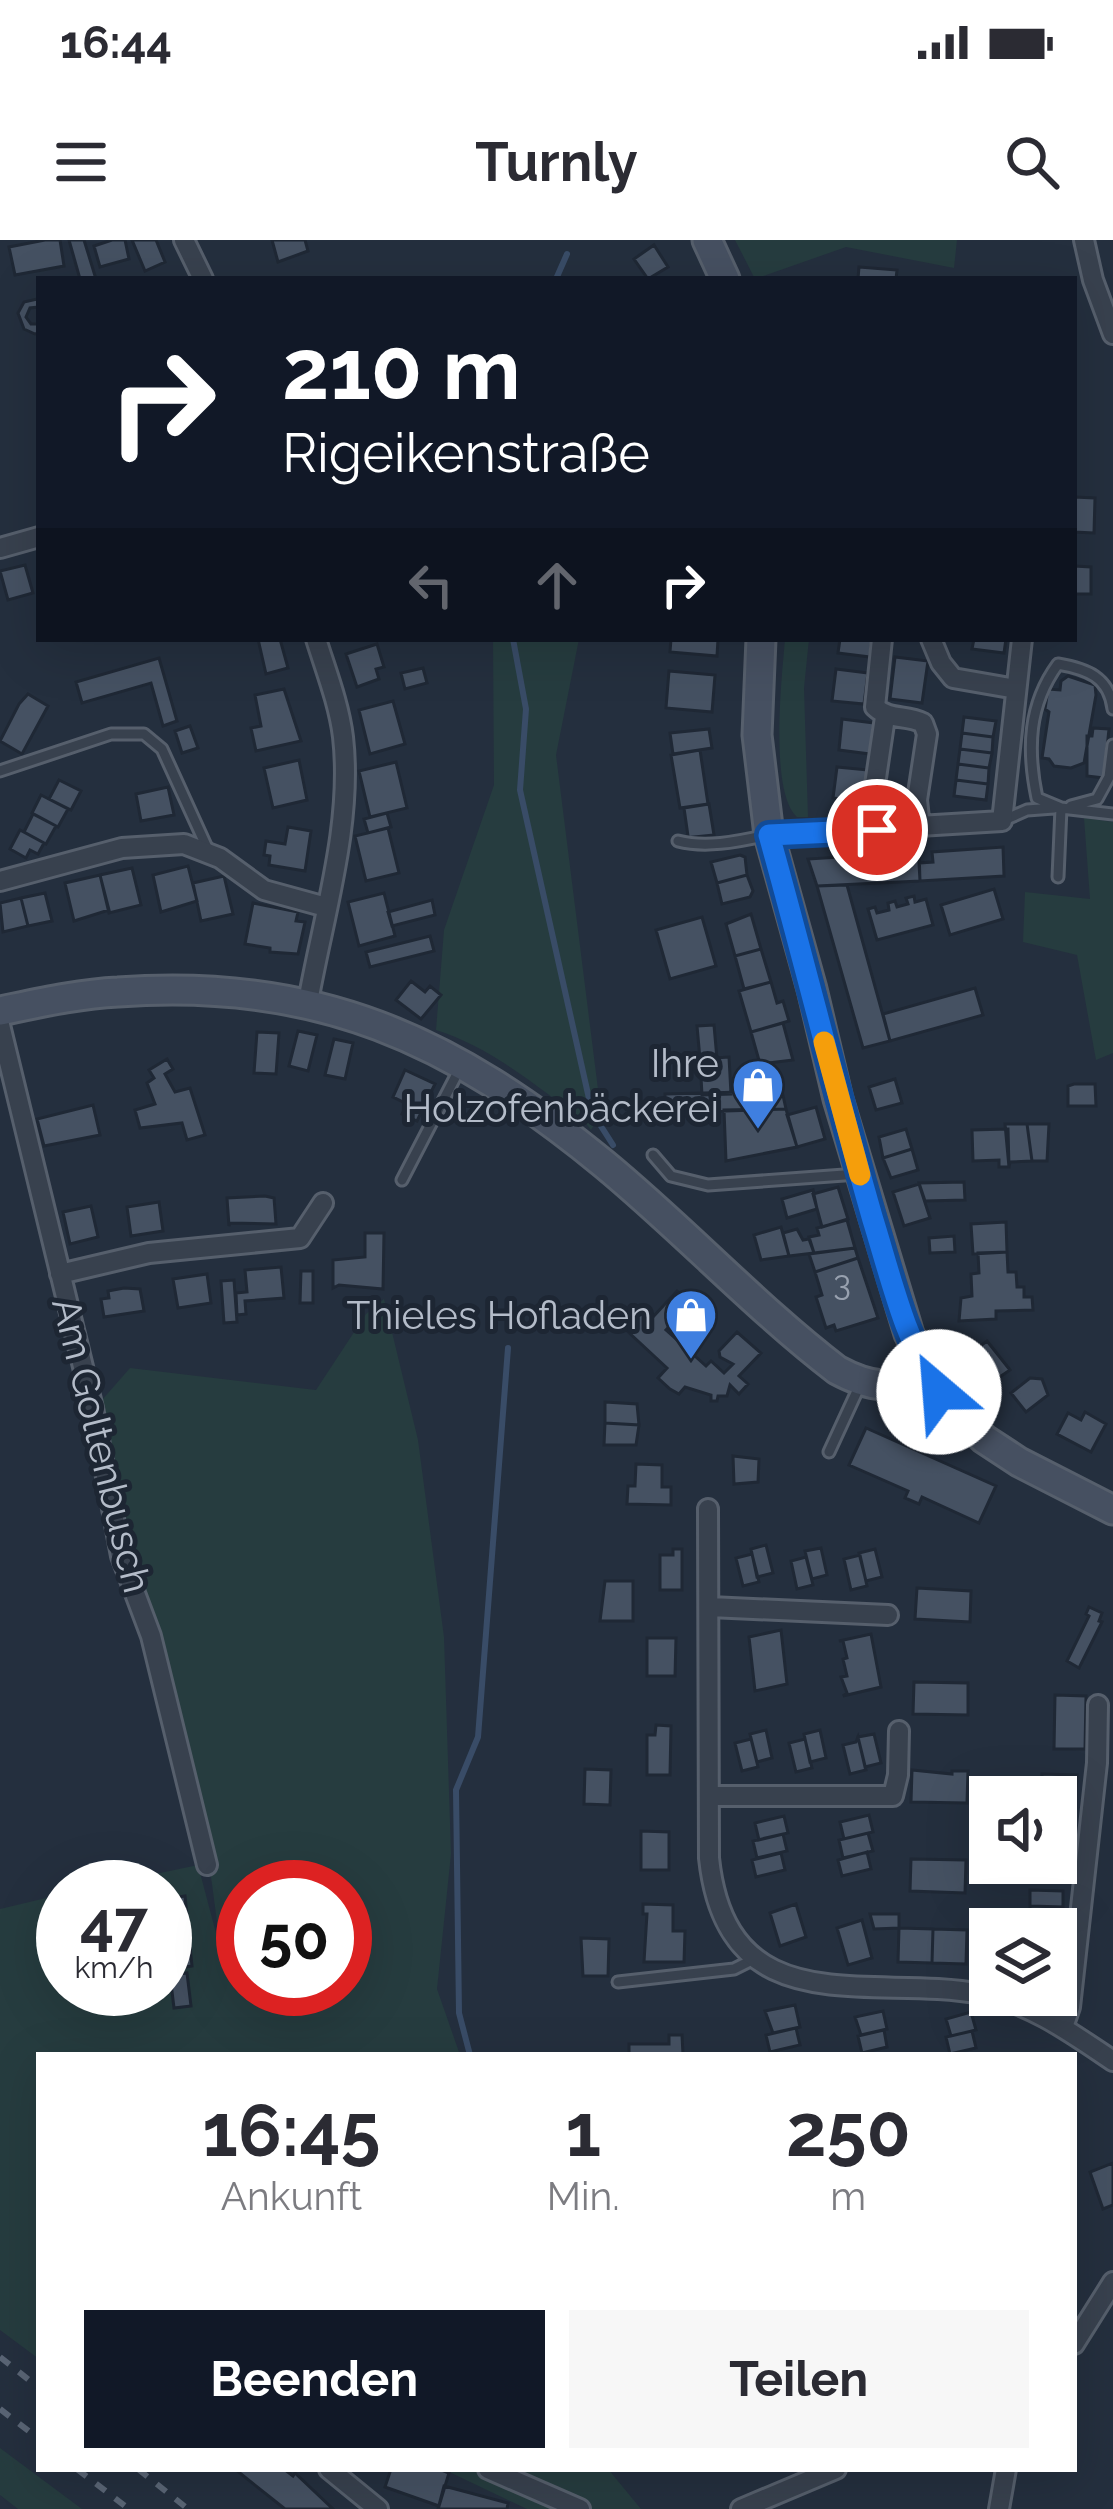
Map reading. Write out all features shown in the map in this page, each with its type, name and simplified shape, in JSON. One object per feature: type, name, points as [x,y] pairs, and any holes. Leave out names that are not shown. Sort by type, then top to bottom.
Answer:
[{"type":"main road","points":[[707,240],[724,276]]},
{"type":"main road","points":[[761,642],[757,735],[769,835],[892,1286],[928,1376],[952,1408],[1001,1451],[1113,1510]]},
{"type":"main road","points":[[0,1010],[88,994],[225,990],[308,1003],[373,1021],[462,1064],[604,1164],[822,1359],[862,1382],[892,1387],[928,1376]]},
{"type":"street","points":[[184,240],[202,276]]},
{"type":"street","points":[[1087,241],[1093,280],[1113,334]]},
{"type":"street","points":[[0,548],[36,538]]},
{"type":"street","points":[[308,1003],[340,824],[344,760],[338,710],[317,642]]},
{"type":"street","points":[[882,642],[874,707],[885,717],[914,718],[923,723],[926,734],[917,800],[920,828]]},
{"type":"street","points":[[932,642],[953,678],[1016,688]]},
{"type":"street","points":[[769,835],[1002,821],[1022,642]]},
{"type":"street","points":[[872,805],[885,717]]},
{"type":"street","points":[[0,881],[137,845],[184,844],[209,852],[264,890],[326,907]]},
{"type":"street","name":"Am Goltenbusch","points":[[0,1025],[111,1487],[121,1556],[151,1636],[207,1865]]},
{"type":"street","points":[[60,1274],[149,1253],[300,1238],[323,1203]]},
{"type":"street","points":[[708,1509],[711,1879],[731,1929],[758,1957],[816,1985],[994,1996],[1063,2027],[1113,2061]]},
{"type":"street","points":[[710,1607],[888,1615]]},
{"type":"street","points":[[1063,2027],[1070,2007],[1097,1763],[1098,1705]]},
{"type":"street","points":[[710,1796],[893,1796],[899,1731]]},
{"type":"street","points":[[1077,2340],[1110,2296]]},
{"type":"street","points":[[333,2472],[378,2509]]},
{"type":"street","points":[[495,2472],[580,2509]]},
{"type":"street","points":[[742,2509],[829,2472]]},
{"type":"street","points":[[999,2509],[1005,2472]]},
{"type":"lane","points":[[1113,709],[1110,690],[1087,669],[1058,664],[1045,682],[1030,730],[1037,798],[1061,808],[1097,799],[1109,778],[1113,745]]},
{"type":"lane","points":[[0,771],[111,734],[145,734],[162,749],[209,852]]},
{"type":"lane","points":[[1058,877],[1061,808]]},
{"type":"lane","points":[[1002,821],[1027,810],[1113,814]]},
{"type":"lane","points":[[678,841],[738,842],[769,835]]},
{"type":"lane","points":[[402,1180],[462,1064]]},
{"type":"lane","points":[[653,1155],[671,1176],[708,1185],[860,1174]]},
{"type":"lane","points":[[829,1452],[862,1382]]},
{"type":"lane","points":[[618,1982],[734,1969],[758,1957]]},
{"type":"green space","points":[[735,240],[957,240],[954,268],[846,247],[753,276]]},
{"type":"green space","points":[[493,642],[578,642],[556,755],[601,1113],[591,1130],[514,1070],[436,1030],[444,930],[494,785]]},
{"type":"green space","points":[[785,642],[809,642],[804,688],[808,817],[797,817],[783,784],[780,705]]},
{"type":"green space","points":[[1084,818],[1113,822],[1113,1053],[1096,1060],[1077,955],[1023,942],[1025,892],[1090,899]]},
{"type":"green space","points":[[384,1299],[418,1440],[444,1637],[451,1854],[437,1989],[459,2052],[36,2052],[36,2357],[0,2330],[0,1909],[36,1900],[36,2016],[192,2016],[192,1866],[198,1865],[216,1933],[216,2016],[372,2016],[372,1860],[216,1860],[216,1914],[202,1809],[159,1631],[132,1565],[95,1408],[130,1368],[316,1390],[366,1314]]},
{"type":"green space","points":[[0,2448],[82,2509],[18,2509],[0,2495]]},
{"type":"green space","points":[[449,2472],[610,2472],[641,2509],[527,2509]]},
{"type":"building","points":[[60,240],[64,266],[15,275],[9,247]]},
{"type":"building","points":[[69,240],[84,240],[95,276],[79,276]]},
{"type":"building","points":[[125,240],[129,259],[100,267],[94,246]]},
{"type":"building","points":[[132,240],[156,240],[165,262],[145,271]]},
{"type":"building","points":[[272,240],[305,240],[308,251],[278,262]]},
{"type":"building","points":[[654,245],[668,267],[646,276],[634,259]]},
{"type":"building","points":[[859,267],[897,270],[896,276],[858,276]]},
{"type":"building","points":[[36,299],[36,307],[30,308],[26,317],[36,324],[36,334],[24,329],[18,313],[24,302]]},
{"type":"building","points":[[1077,497],[1095,498],[1094,533],[1077,532]]},
{"type":"building","points":[[25,565],[33,593],[8,600],[0,571]]},
{"type":"building","points":[[1077,566],[1091,567],[1091,594],[1077,594]]},
{"type":"building","points":[[259,642],[281,642],[288,668],[266,674]]},
{"type":"building","points":[[671,642],[718,642],[717,656],[670,652]]},
{"type":"building","points":[[840,642],[872,642],[870,657],[838,653]]},
{"type":"building","points":[[973,642],[1006,642],[1004,653],[972,649]]},
{"type":"building","points":[[377,644],[384,667],[376,669],[379,679],[357,687],[346,654]]},
{"type":"building","points":[[895,657],[928,661],[922,703],[890,699]]},
{"type":"building","points":[[159,658],[177,721],[163,726],[151,683],[82,703],[76,682]]},
{"type":"building","points":[[423,668],[427,683],[405,689],[401,673]]},
{"type":"building","points":[[836,669],[868,673],[864,704],[832,701]]},
{"type":"building","points":[[669,671],[715,675],[712,712],[666,708]]},
{"type":"building","points":[[1068,676],[1095,685],[1096,695],[1084,763],[1071,768],[1054,766],[1042,758],[1048,689],[1060,690]]},
{"type":"building","points":[[284,689],[301,741],[256,751],[251,728],[261,726],[255,695]]},
{"type":"building","points":[[28,694],[48,706],[22,754],[0,741]]},
{"type":"building","points":[[393,701],[405,744],[370,754],[359,710]]},
{"type":"building","points":[[964,717],[996,721],[993,737],[962,733]]},
{"type":"building","points":[[842,719],[874,723],[870,754],[839,750]]},
{"type":"building","points":[[190,726],[198,748],[182,753],[175,731]]},
{"type":"building","points":[[1093,728],[1109,729],[1104,778],[1087,776],[1087,736],[1092,736]]},
{"type":"building","points":[[709,729],[712,748],[673,754],[670,733]]},
{"type":"building","points":[[962,733],[993,737],[992,753],[960,749]]},
{"type":"building","points":[[960,749],[992,753],[989,768],[958,764]]},
{"type":"building","points":[[700,750],[708,804],[680,808],[671,755]]},
{"type":"building","points":[[299,760],[307,800],[273,808],[264,768]]},
{"type":"building","points":[[396,762],[407,808],[370,817],[359,771]]},
{"type":"building","points":[[958,764],[989,768],[988,784],[956,780]]},
{"type":"building","points":[[837,767],[868,770],[864,802],[833,798]]},
{"type":"building","points":[[59,780],[81,791],[71,810],[49,799]]},
{"type":"building","points":[[956,780],[988,784],[986,800],[954,796]]},
{"type":"building","points":[[168,787],[174,815],[141,821],[136,794]]},
{"type":"building","points":[[41,795],[68,809],[58,827],[32,813]]},
{"type":"building","points":[[709,804],[714,835],[684,838],[688,836],[684,808]]},
{"type":"building","points":[[387,813],[391,827],[368,833],[364,819]]},
{"type":"building","points":[[33,814],[56,826],[46,844],[24,832]]},
{"type":"building","points":[[288,827],[311,831],[305,871],[269,865],[270,856],[264,855],[266,841],[285,844]]},
{"type":"building","points":[[388,828],[399,873],[366,881],[355,836]]},
{"type":"building","points":[[20,830],[44,843],[38,854],[30,850],[26,858],[10,849]]},
{"type":"building","points":[[1003,847],[1004,876],[920,881],[919,863],[933,862],[932,852]]},
{"type":"building","points":[[919,852],[920,881],[817,886],[808,859]]},
{"type":"building","points":[[745,857],[747,875],[717,883],[711,862]]},
{"type":"building","points":[[188,866],[197,901],[161,912],[153,875]]},
{"type":"building","points":[[132,868],[141,905],[109,913],[100,875]]},
{"type":"building","points":[[100,875],[109,910],[74,921],[65,883]]},
{"type":"building","points":[[747,875],[753,891],[750,897],[722,904],[717,883]]},
{"type":"building","points":[[224,876],[233,914],[201,921],[193,883]]},
{"type":"building","points":[[847,885],[890,1041],[863,1048],[817,886]]},
{"type":"building","points":[[994,889],[1003,919],[950,935],[941,905]]},
{"type":"building","points":[[45,893],[52,921],[28,926],[21,898]]},
{"type":"building","points":[[384,893],[395,936],[359,946],[348,902]]},
{"type":"building","points":[[914,896],[915,902],[926,899],[933,925],[877,940],[868,909],[889,910],[888,903],[895,901],[897,907]]},
{"type":"building","points":[[21,898],[28,926],[3,932],[0,903]]},
{"type":"building","points":[[432,900],[435,915],[392,926],[388,912]]},
{"type":"building","points":[[253,903],[298,912],[296,921],[305,922],[298,954],[245,944]]},
{"type":"building","points":[[751,914],[761,949],[735,956],[726,924]]},
{"type":"building","points":[[702,917],[716,966],[670,979],[656,930]]},
{"type":"building","points":[[430,936],[434,951],[370,967],[366,952]]},
{"type":"building","points":[[761,949],[771,982],[744,989],[735,956]]},
{"type":"building","points":[[411,981],[425,992],[430,986],[441,995],[421,1019],[396,1000]]},
{"type":"building","points":[[771,982],[789,1021],[751,1032],[739,991]]},
{"type":"building","points":[[975,988],[983,1015],[890,1041],[883,1014]]},
{"type":"building","points":[[783,1023],[793,1060],[760,1064],[751,1032]]},
{"type":"building","points":[[714,1025],[717,1059],[700,1059],[697,1026]]},
{"type":"building","points":[[298,1031],[317,1035],[308,1071],[289,1066]]},
{"type":"building","points":[[257,1032],[279,1033],[276,1074],[254,1073]]},
{"type":"building","points":[[334,1039],[353,1043],[345,1079],[325,1075]]},
{"type":"building","points":[[729,1057],[731,1094],[702,1095],[700,1059]]},
{"type":"building","points":[[167,1059],[173,1069],[165,1074],[175,1092],[190,1088],[205,1135],[187,1140],[182,1123],[140,1128],[135,1110],[155,1104],[147,1083],[154,1078],[149,1070]]},
{"type":"building","points":[[405,1070],[435,1084],[417,1121],[402,1114],[407,1104],[393,1097]]},
{"type":"building","points":[[895,1079],[902,1103],[876,1110],[869,1087]]},
{"type":"building","points":[[1095,1084],[1096,1106],[1068,1106],[1068,1086]]},
{"type":"building","points":[[782,1091],[786,1109],[665,1113],[665,1094]]},
{"type":"building","points":[[93,1105],[100,1135],[44,1146],[37,1119]]},
{"type":"building","points":[[816,1107],[825,1139],[797,1147],[787,1115]]},
{"type":"building","name":"Ihre Holzofenbäckerei","points":[[786,1109],[797,1147],[726,1161],[724,1110]]},
{"type":"building","points":[[1005,1124],[1027,1124],[1032,1161],[1010,1162],[1009,1167]]},
{"type":"building","points":[[1027,1124],[1049,1124],[1047,1161],[1032,1161]]},
{"type":"building","points":[[906,1129],[912,1149],[883,1158],[879,1137]]},
{"type":"building","points":[[1008,1129],[1009,1167],[999,1167],[999,1160],[973,1161],[972,1130]]},
{"type":"building","points":[[912,1149],[918,1170],[891,1178],[883,1158]]},
{"type":"building","points":[[964,1182],[965,1200],[925,1201],[919,1183]]},
{"type":"building","points":[[919,1184],[930,1218],[904,1226],[893,1192]]},
{"type":"building","points":[[838,1187],[848,1219],[822,1227],[813,1194]]},
{"type":"building","points":[[813,1190],[817,1209],[787,1218],[782,1199]]},
{"type":"building","points":[[227,1198],[274,1198],[276,1224],[229,1226]]},
{"type":"building","points":[[159,1202],[163,1231],[131,1236],[127,1207]]},
{"type":"building","points":[[91,1206],[98,1237],[70,1244],[63,1212]]},
{"type":"building","points":[[847,1220],[855,1248],[814,1253],[809,1237],[819,1235],[817,1228]]},
{"type":"building","points":[[1006,1222],[1007,1252],[973,1254],[971,1224]]},
{"type":"building","points":[[781,1227],[789,1256],[761,1260],[754,1235]]},
{"type":"building","points":[[797,1229],[803,1240],[809,1239],[814,1253],[789,1256],[783,1233]]},
{"type":"building","points":[[365,1233],[384,1233],[383,1289],[333,1288],[333,1260],[365,1257]]},
{"type":"building","points":[[954,1236],[955,1252],[930,1253],[929,1238]]},
{"type":"building","points":[[855,1248],[858,1258],[815,1272],[809,1254]]},
{"type":"building","points":[[1007,1252],[1008,1272],[1016,1272],[1017,1287],[1024,1287],[1024,1297],[1032,1297],[1033,1310],[996,1311],[996,1319],[959,1321],[961,1298],[972,1296],[971,1274],[979,1273],[978,1253]]},
{"type":"building","points":[[858,1258],[878,1318],[836,1331],[834,1325],[826,1328],[816,1297],[822,1295],[815,1272]]},
{"type":"building","points":[[281,1267],[284,1298],[245,1301],[246,1314],[237,1315],[236,1293],[247,1292],[245,1270]]},
{"type":"building","points":[[301,1271],[313,1271],[313,1303],[300,1303]]},
{"type":"building","points":[[207,1274],[211,1303],[178,1308],[173,1279]]},
{"type":"building","points":[[234,1280],[237,1322],[224,1323],[221,1281]]},
{"type":"building","points":[[140,1289],[144,1311],[104,1317],[101,1299],[109,1298],[108,1291]]},
{"type":"building","points":[[677,1291],[691,1304],[666,1330],[706,1366],[711,1361],[724,1373],[733,1364],[720,1357],[719,1351],[737,1332],[761,1353],[739,1376],[748,1384],[739,1394],[730,1385],[727,1396],[711,1401],[711,1395],[685,1387],[679,1394],[670,1389],[658,1378],[667,1368],[625,1329],[643,1309],[653,1317]]},
{"type":"building","points":[[987,1341],[1010,1370],[985,1387],[964,1358]]},
{"type":"building","points":[[1030,1378],[1042,1379],[1048,1395],[1026,1412],[1011,1393]]},
{"type":"building","points":[[605,1402],[637,1404],[639,1425],[605,1423]]},
{"type":"building","points":[[1085,1412],[1106,1424],[1091,1452],[1057,1434],[1068,1413],[1081,1420]]},
{"type":"building","points":[[605,1423],[639,1425],[636,1445],[604,1445]]},
{"type":"building","points":[[866,1428],[996,1486],[979,1523],[922,1497],[919,1504],[905,1498],[908,1491],[849,1465]]},
{"type":"building","points":[[733,1456],[759,1459],[758,1482],[734,1484]]},
{"type":"building","points":[[636,1464],[662,1465],[662,1487],[671,1487],[671,1505],[627,1504],[628,1486],[635,1486]]},
{"type":"building","points":[[766,1545],[773,1573],[757,1577],[751,1549]]},
{"type":"building","points":[[821,1548],[827,1575],[812,1579],[805,1551]]},
{"type":"building","points":[[673,1549],[682,1549],[682,1590],[660,1590],[660,1555],[673,1555]]},
{"type":"building","points":[[875,1549],[882,1577],[866,1581],[859,1553]]},
{"type":"building","points":[[752,1554],[759,1582],[743,1586],[736,1558]]},
{"type":"building","points":[[860,1555],[867,1586],[851,1590],[844,1559]]},
{"type":"building","points":[[806,1557],[813,1585],[797,1589],[791,1561]]},
{"type":"building","points":[[605,1581],[633,1581],[633,1621],[600,1621]]},
{"type":"building","points":[[917,1588],[971,1591],[970,1622],[915,1619]]},
{"type":"building","points":[[1089,1607],[1102,1613],[1102,1622],[1079,1668],[1067,1661]]},
{"type":"building","points":[[781,1630],[787,1684],[755,1691],[749,1637]]},
{"type":"building","points":[[871,1634],[881,1687],[843,1696],[847,1693],[841,1677],[847,1676],[843,1659],[847,1658],[843,1641],[839,1641]]},
{"type":"building","points":[[647,1638],[676,1638],[675,1676],[647,1676]]},
{"type":"building","points":[[914,1682],[968,1683],[968,1715],[913,1714]]},
{"type":"building","points":[[1055,1695],[1086,1696],[1085,1749],[1054,1749]]},
{"type":"building","points":[[656,1725],[671,1726],[670,1775],[647,1775],[647,1735],[655,1735]]},
{"type":"building","points":[[766,1730],[772,1758],[757,1762],[750,1734]]},
{"type":"building","points":[[820,1730],[826,1758],[810,1762],[804,1734]]},
{"type":"building","points":[[874,1734],[881,1763],[865,1767],[858,1737]]},
{"type":"building","points":[[858,1737],[866,1770],[850,1774],[843,1745]]},
{"type":"building","points":[[751,1739],[758,1767],[742,1771],[735,1743]]},
{"type":"building","points":[[805,1739],[812,1768],[796,1772],[789,1743]]},
{"type":"building","points":[[585,1769],[611,1770],[610,1805],[584,1804]]},
{"type":"building","points":[[912,1770],[968,1771],[967,1803],[911,1802]]},
{"type":"building","points":[[869,1815],[873,1832],[844,1839],[840,1822]]},
{"type":"building","points":[[784,1816],[788,1833],[759,1840],[755,1823]]},
{"type":"building","points":[[641,1831],[669,1832],[669,1870],[641,1870]]},
{"type":"building","points":[[868,1833],[873,1851],[843,1858],[839,1840]]},
{"type":"building","points":[[783,1834],[787,1851],[757,1858],[753,1841]]},
{"type":"building","points":[[867,1852],[871,1869],[842,1876],[838,1860]]},
{"type":"building","points":[[781,1853],[785,1870],[756,1877],[752,1860]]},
{"type":"building","points":[[911,1859],[966,1860],[965,1893],[910,1891]]},
{"type":"building","points":[[1030,1890],[1063,1891],[1063,1907],[1030,1906]]},
{"type":"building","points":[[643,1904],[673,1905],[673,1931],[685,1931],[684,1962],[644,1962],[647,1914],[643,1914]]},
{"type":"building","points":[[796,1904],[806,1937],[780,1946],[770,1913]]},
{"type":"building","points":[[870,1914],[899,1914],[899,1928],[874,1929]]},
{"type":"building","points":[[862,1920],[872,1958],[848,1965],[837,1928]]},
{"type":"building","points":[[899,1928],[933,1929],[932,1963],[898,1962]]},
{"type":"building","points":[[933,1929],[967,1930],[966,1964],[932,1963]]},
{"type":"building","points":[[581,1938],[609,1939],[608,1976],[583,1976]]},
{"type":"building","points":[[795,2005],[800,2027],[773,2033],[765,2011]]},
{"type":"building","points":[[883,2011],[887,2029],[861,2035],[855,2017]]},
{"type":"building","points":[[969,2013],[976,2030],[951,2036],[946,2019]]},
{"type":"building","points":[[796,2028],[800,2045],[770,2052],[766,2035]]},
{"type":"building","points":[[884,2030],[887,2047],[862,2052],[858,2036]]},
{"type":"building","points":[[972,2031],[976,2048],[950,2052],[946,2037]]},
{"type":"building","points":[[669,2035],[682,2035],[683,2052],[629,2052],[629,2044],[669,2044]]},
{"type":"building","points":[[1113,2163],[1113,2205],[1103,2209],[1090,2172]]},
{"type":"building","points":[[239,2472],[295,2473],[333,2509],[285,2509]]},
{"type":"building","points":[[390,2472],[449,2473],[439,2506],[385,2487]]},
{"type":"building","points":[[444,2486],[508,2503],[507,2509],[438,2509]]},
{"type":"waterway","points":[[557,276],[567,254]]},
{"type":"waterway","points":[[514,642],[526,709],[520,790],[592,1112],[613,1145]]},
{"type":"waterway","points":[[469,2052],[459,2013],[456,1790],[478,1737],[508,1348]]},
{"type":"railway","points":[[0,2357],[36,2386]]},
{"type":"railway","points":[[0,2409],[36,2437]]},
{"type":"railway","points":[[81,2472],[129,2509]]},
{"type":"railway","points":[[142,2472],[188,2509]]},
{"type":"slow traffic","points":[[824,1042],[860,1175]]},
{"type":"place","name":"Ihre Holzofenbäckerei","points":[[758,1131]]},
{"type":"place","name":"Thieles Hofladen","points":[[691,1361]]},
{"type":"route","points":[[877,830],[769,835],[892,1286],[909,1334],[939,1392]]}]
